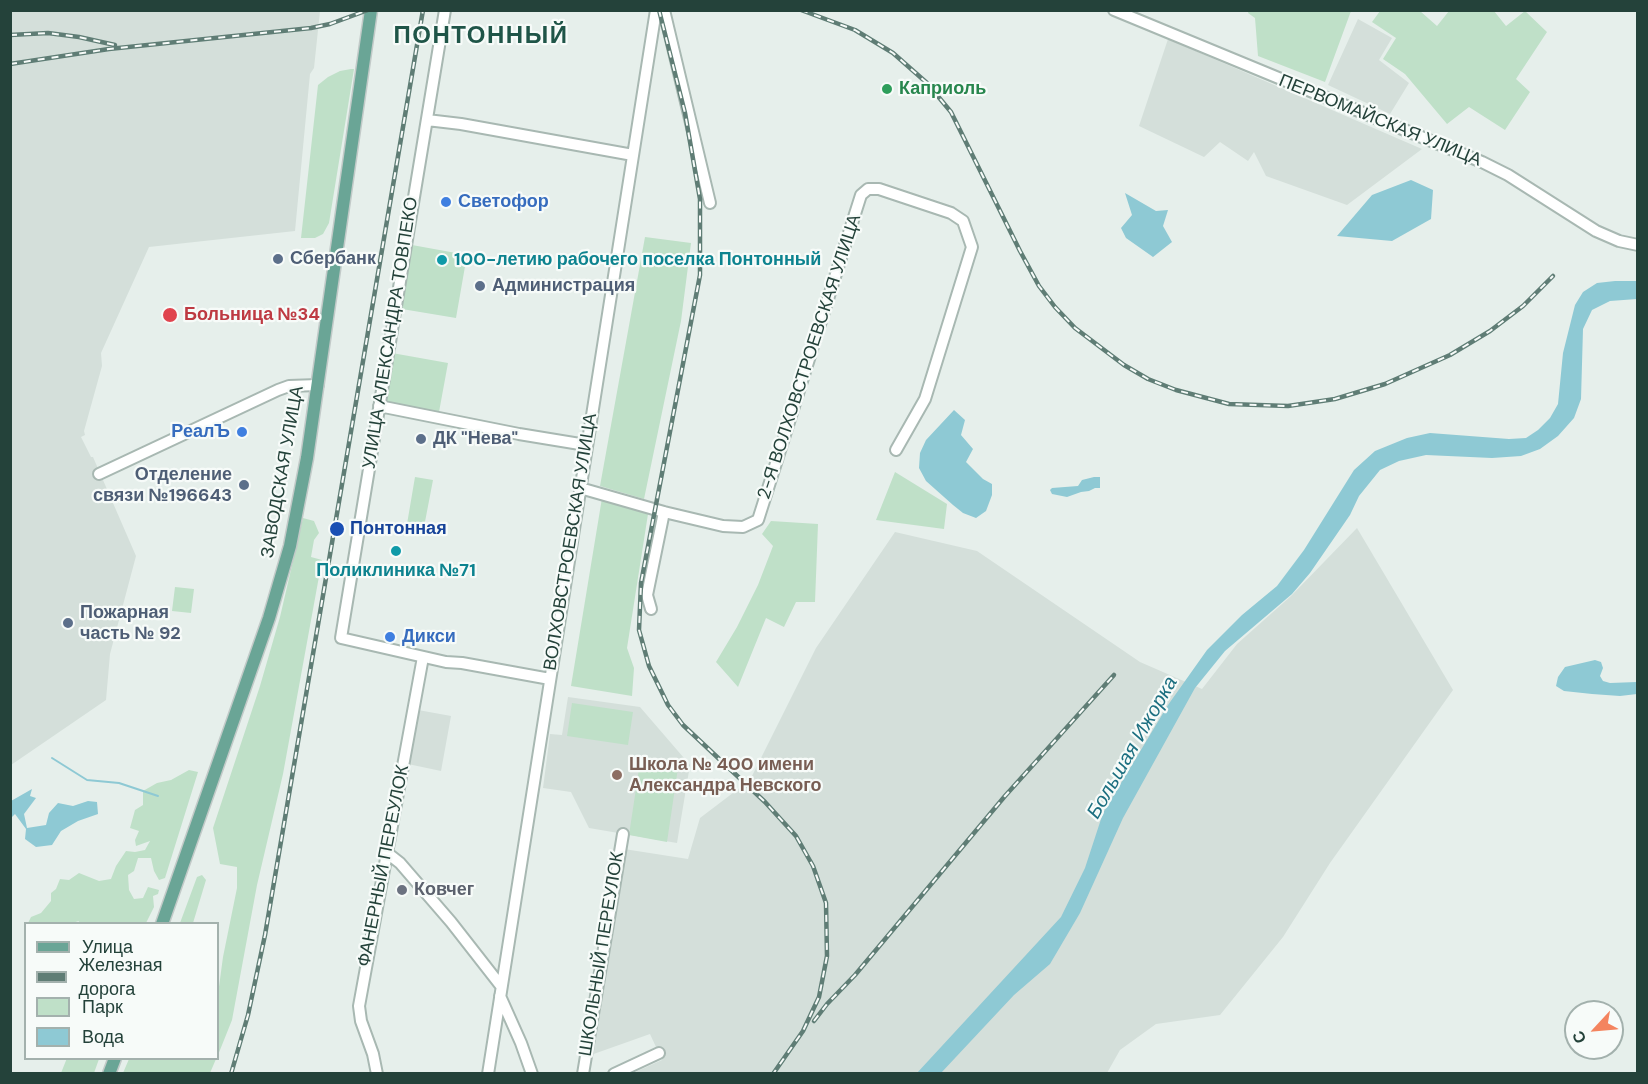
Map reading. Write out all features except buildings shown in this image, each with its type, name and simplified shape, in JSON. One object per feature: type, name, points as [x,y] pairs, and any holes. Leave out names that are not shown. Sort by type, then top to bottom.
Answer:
[{"type":"main road","name":"ЗАВОДСКАЯ УЛИЦА","points":[[163,922],[281,579],[297,515],[318,385],[371,10]]},
{"type":"street","name":"УЛИЦА АЛЕКСАНДРА ТОВПЕКО","points":[[423,657],[341,638],[445,10]]},
{"type":"street","name":"ВОЛХОВСТРОЕВСКАЯ УЛИЦА","points":[[488,1074],[586,445],[657,10]]},
{"type":"street","points":[[664,10],[710,203]]},
{"type":"street","name":"ПЕРВОМАЙСКАЯ УЛИЦА","points":[[1114,10],[1482,162],[1508,175],[1596,231],[1619,241],[1638,245]]},
{"type":"street","points":[[427,120],[633,155]]},
{"type":"street","name":"2-Я ВОЛХОВСТРОЕВСКАЯ УЛИЦА","points":[[664,512],[723,526],[743,527],[758,520],[861,195],[868,189],[879,189],[951,213],[963,221],[972,247],[925,399],[896,450]]},
{"type":"street","points":[[99,474],[278,390],[289,386],[318,385]]},
{"type":"street","points":[[379,406],[586,445]]},
{"type":"street","points":[[580,488],[664,512],[647,595],[651,609]]},
{"type":"street","points":[[423,657],[550,679]]},
{"type":"street","name":"ФАНЕРНЫЙ ПЕРЕУЛОК","points":[[377,1074],[373,1054],[361,1021],[359,1006],[423,657]]},
{"type":"street","name":"ШКОЛЬНЫЙ ПЕРЕУЛОК","points":[[583,1074],[623,834]]},
{"type":"street","points":[[386,852],[407,871],[500,991],[532,1074]]},
{"type":"street","points":[[614,1074],[659,1053]]},
{"type":"shaded area","points":[[11,11],[320,11],[314,68],[310,74],[295,231],[149,247],[101,353],[102,366],[84,431],[85,435],[81,437],[93,457],[136,556],[110,654],[106,700],[11,765]]},
{"type":"shaded area","points":[[1358,19],[1392,38],[1379,60],[1409,83],[1390,114],[1328,85]]},
{"type":"shaded area","points":[[1168,39],[1422,149],[1347,205],[1266,176],[1254,152],[1248,161],[1220,142],[1204,157],[1139,126]]},
{"type":"shaded area","points":[[1357,528],[1453,690],[1330,863],[1283,937],[1220,1015],[1156,1024],[1120,1050],[1107,1073],[633,1073],[662,1060],[650,1034],[588,1056],[624,849],[688,859],[700,818],[750,780],[816,648],[895,532],[977,551],[1140,662],[1202,689],[1237,644],[1291,596]]},
{"type":"shaded area","name":"Школа № 400 имени Александра Невского","points":[[568,697],[640,707],[690,765],[677,843],[589,828],[571,792],[543,788],[550,734],[562,735]]},
{"type":"shaded area","points":[[418,710],[451,716],[441,771],[408,764]]},
{"type":"green space","points":[[1249,10],[1351,11],[1325,82],[1258,56],[1255,18],[1248,13]]},
{"type":"green space","points":[[1380,11],[1420,11],[1437,26],[1449,11],[1494,11],[1506,26],[1525,11],[1547,32],[1516,79],[1530,92],[1505,130],[1469,107],[1447,124],[1405,74],[1383,59],[1396,38],[1372,22]]},
{"type":"green space","points":[[354,69],[329,223],[323,234],[315,238],[301,238],[318,85],[340,71]]},
{"type":"green space","points":[[645,237],[691,243],[681,321],[644,499],[600,486]]},
{"type":"green space","points":[[412,245],[467,255],[456,318],[402,309]]},
{"type":"green space","points":[[392,353],[448,363],[439,412],[383,403]]},
{"type":"green space","points":[[895,472],[947,504],[944,529],[876,520]]},
{"type":"green space","points":[[415,477],[433,480],[424,527],[407,524]]},
{"type":"green space","points":[[602,498],[648,514],[627,648],[634,668],[632,696],[571,686]]},
{"type":"green space","points":[[303,518],[314,521],[319,533],[314,540],[311,557],[322,560],[283,774],[257,885],[232,1020],[219,1052],[219,987],[237,888],[237,867],[220,864],[213,828],[260,686],[280,617]]},
{"type":"green space","points":[[771,521],[818,524],[815,602],[796,602],[784,627],[766,618],[738,687],[716,662],[758,585],[773,546],[762,534]]},
{"type":"green space","points":[[175,587],[194,589],[191,613],[172,611]]},
{"type":"green space","points":[[572,703],[633,712],[628,745],[567,736]]},
{"type":"green space","points":[[640,762],[678,768],[667,842],[629,835]]},
{"type":"green space","points":[[189,770],[198,772],[165,878],[159,880],[151,858],[138,858],[134,871],[128,875],[129,890],[134,899],[143,898],[148,887],[159,890],[158,894],[153,896],[154,907],[146,922],[28,922],[31,917],[41,913],[51,901],[51,893],[56,889],[60,879],[69,880],[79,873],[99,881],[111,879],[126,851],[145,850],[150,841],[136,846],[135,840],[139,831],[130,828],[135,810],[143,805],[143,791],[157,783],[171,780]]},
{"type":"green space","points":[[202,875],[206,880],[193,922],[180,922],[197,877]]},
{"type":"green space","points":[[66,1060],[99,1060],[94,1073],[61,1073]]},
{"type":"green space","points":[[128,1060],[216,1060],[210,1073],[123,1073]]},
{"type":"water","points":[[1411,180],[1433,190],[1431,219],[1392,241],[1337,236],[1372,195]]},
{"type":"water","points":[[1125,193],[1156,211],[1168,210],[1163,226],[1172,242],[1153,257],[1126,238],[1121,228],[1132,215]]},
{"type":"water","points":[[1637,281],[1637,299],[1610,301],[1592,310],[1583,329],[1581,399],[1574,418],[1558,436],[1540,449],[1521,456],[1492,458],[1426,455],[1399,461],[1380,470],[1359,496],[1350,515],[1310,573],[1292,594],[1225,651],[1195,688],[1123,818],[1080,913],[1050,964],[1014,995],[941,1073],[917,1073],[1061,917],[1085,868],[1103,813],[1168,705],[1207,650],[1242,615],[1277,586],[1304,550],[1354,470],[1375,451],[1407,438],[1430,433],[1509,439],[1526,438],[1538,430],[1550,418],[1558,404],[1563,353],[1575,305],[1583,292],[1597,283]]},
{"type":"water","points":[[954,410],[965,420],[961,435],[973,449],[966,462],[983,479],[992,484],[992,495],[986,511],[976,518],[963,513],[953,505],[926,481],[919,468],[920,453],[926,440]]},
{"type":"water","points":[[1100,477],[1100,488],[1067,497],[1052,494],[1050,490],[1078,486],[1082,480]]},
{"type":"water","points":[[1595,660],[1601,662],[1603,668],[1600,676],[1603,681],[1637,682],[1637,694],[1620,696],[1592,694],[1564,691],[1556,686],[1558,677],[1565,667]]},
{"type":"water","points":[[32,789],[30,796],[36,798],[24,814],[27,828],[46,825],[49,813],[58,803],[73,806],[88,801],[97,802],[98,814],[78,821],[61,831],[52,845],[36,847],[25,839],[26,829],[15,814],[11,818],[11,801]]},
{"type":"waterway","points":[[52,758],[87,780],[119,783],[158,796]]},
{"type":"railway","points":[[10,64],[109,49],[311,28],[330,24],[368,10]]},
{"type":"railway","points":[[231,1074],[248,1015],[265,935],[423,10]]},
{"type":"railway","points":[[659,10],[685,113],[700,199],[700,275],[641,583],[639,630],[649,666],[668,705],[683,725],[765,802],[796,836],[813,866],[826,903],[827,956],[819,997],[803,1031],[773,1074]]},
{"type":"railway","points":[[801,10],[855,30],[893,53],[927,83],[951,112],[1020,251],[1039,286],[1055,307],[1075,328],[1124,365],[1148,379],[1176,390],[1229,404],[1288,406],[1335,399],[1385,384],[1450,355],[1490,331],[1523,306],[1553,276]]},
{"type":"railway","points":[[10,35],[48,33],[115,45]]},
{"type":"railway","points":[[814,1021],[1005,796],[1114,675]]},
{"type":"place","name":"Каприоль","points":[[887,89]]},
{"type":"place","name":"Светофор","points":[[446,202]]},
{"type":"place","name":"Сбербанк","points":[[278,259]]},
{"type":"place","name":"100-летию рабочего поселка Понтонный","points":[[442,260]]},
{"type":"place","name":"Администрация","points":[[480,286]]},
{"type":"place","name":"Больница №34","points":[[170,315]]},
{"type":"place","name":"РеалЪ","points":[[242,432]]},
{"type":"place","name":"ДК \"Нева\"","points":[[421,439]]},
{"type":"place","name":"Отделение связи №196643","points":[[244,485]]},
{"type":"place","name":"Понтонная","points":[[337,529]]},
{"type":"place","name":"Поликлиника №71","points":[[396,551]]},
{"type":"place","name":"Пожарная часть № 92","points":[[68,623]]},
{"type":"place","name":"Дикси","points":[[390,637]]},
{"type":"place","name":"Школа № 400 имени Александра Невского","points":[[617,775]]},
{"type":"place","name":"Ковчег","points":[[402,890]]},
{"type":"district","name":"ПОНТОННЫЙ","points":[[481,37]]},
{"type":"water label","name":"Большая Ижорка","points":[[1133,748]]}]
